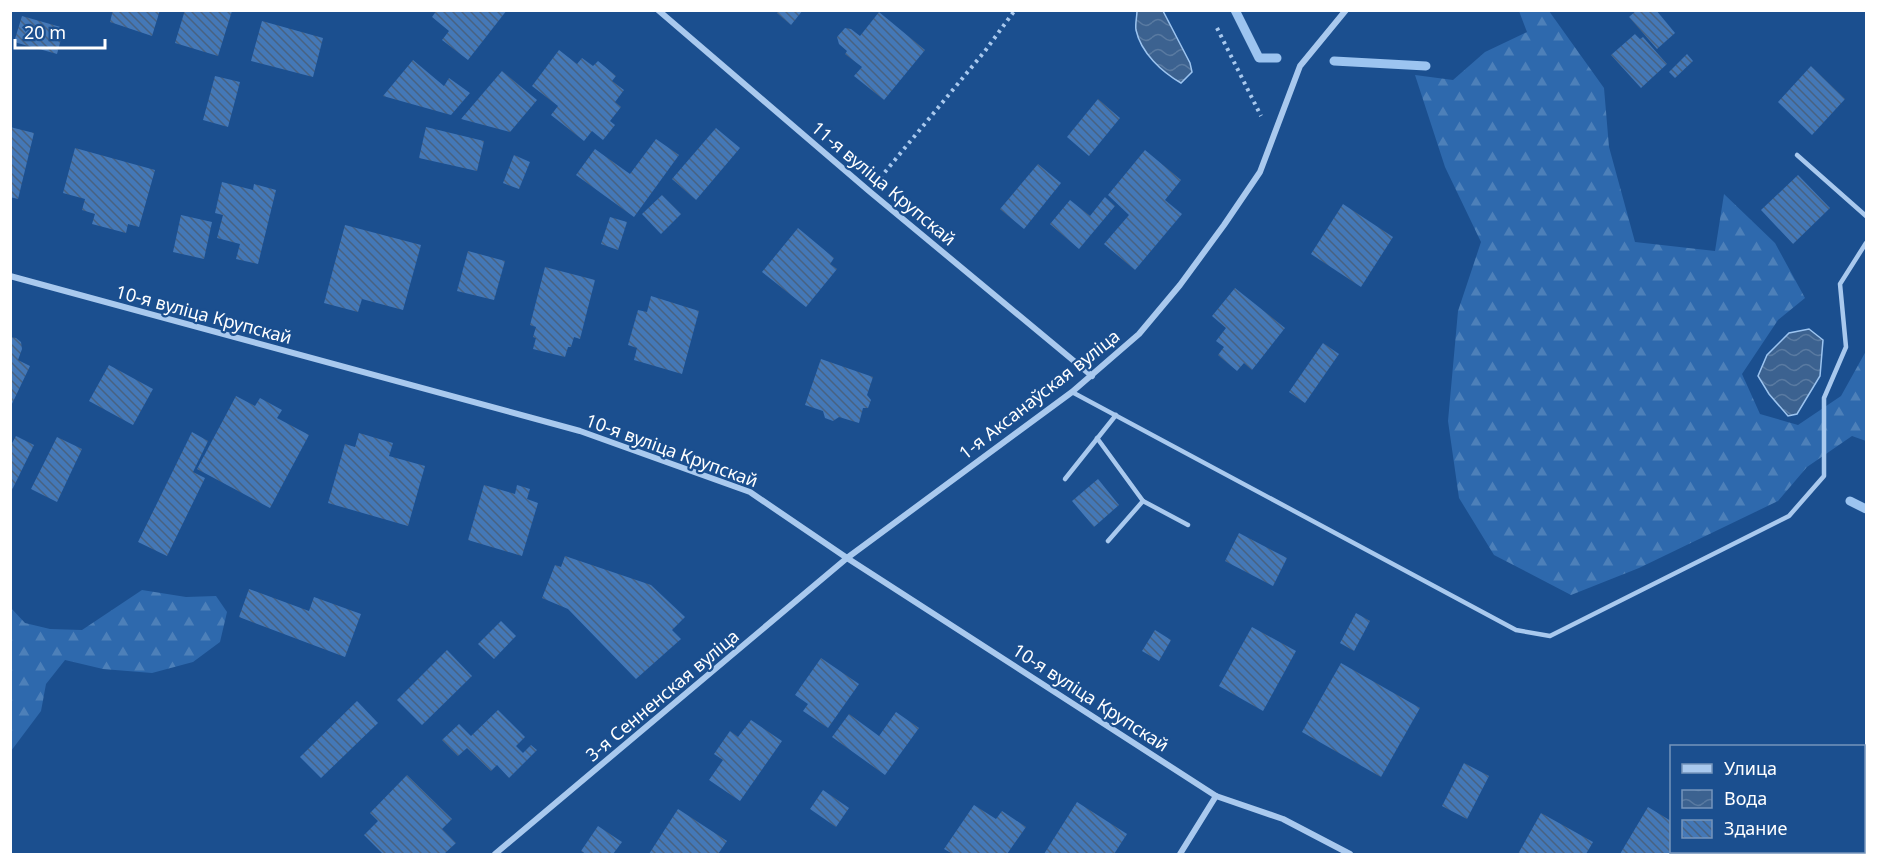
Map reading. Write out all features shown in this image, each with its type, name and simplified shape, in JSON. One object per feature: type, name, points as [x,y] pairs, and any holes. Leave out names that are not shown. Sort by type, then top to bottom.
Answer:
[{"type":"street","name":"11-я вуліца Крупскай","points":[[658,10],[869,191],[1092,376]]},
{"type":"street","name":"1-я Аксанаўская вуліца","points":[[848,558],[1072,392],[1139,334],[1180,285],[1260,172],[1300,66],[1346,10]]},
{"type":"street","name":"10-я вуліца Крупскай","points":[[10,276],[580,432],[750,492],[1216,796],[1283,819],[1350,855]]},
{"type":"street","name":"3-я Сенненская вуліца","points":[[495,855],[848,558]]},
{"type":"street","points":[[1180,855],[1216,796]]},
{"type":"lane","points":[[1797,155],[1866,216]]},
{"type":"lane","points":[[1072,392],[1516,630],[1550,636],[1789,516],[1824,476],[1824,398],[1846,347],[1840,284],[1866,243]]},
{"type":"lane","points":[[1065,478],[1116,415]]},
{"type":"lane","points":[[1097,438],[1143,501],[1188,525]]},
{"type":"lane","points":[[1108,541],[1143,501]]},
{"type":"path","points":[[869,191],[986,51],[1015,10]]},
{"type":"path","points":[[1217,28],[1273,138]]},
{"type":"green space","points":[[1519,11],[1549,11],[1604,88],[1609,147],[1635,242],[1715,251],[1724,194],[1775,243],[1805,298],[1778,320],[1742,374],[1760,414],[1798,425],[1841,396],[1866,351],[1866,441],[1852,436],[1807,467],[1778,501],[1639,568],[1571,595],[1494,555],[1459,498],[1448,421],[1458,311],[1481,242],[1445,167],[1415,75],[1453,80],[1485,52],[1527,32]]},
{"type":"green space","points":[[142,590],[186,597],[216,596],[227,612],[220,642],[193,662],[152,673],[103,669],[65,660],[46,684],[41,711],[11,751],[11,608],[25,623],[50,629],[82,630]]},
{"type":"water","points":[[1137,11],[1163,11],[1190,63],[1192,72],[1181,83],[1160,67],[1142,46],[1136,30]]},
{"type":"water","points":[[1809,329],[1823,340],[1820,376],[1797,414],[1788,416],[1769,394],[1758,376],[1767,355],[1789,333]]},
{"type":"building","points":[[113,10],[160,10],[152,36],[110,22]]},
{"type":"building","points":[[185,10],[232,11],[218,56],[175,43]]},
{"type":"building","points":[[437,10],[507,10],[468,60],[442,40],[449,31],[432,17]]},
{"type":"building","points":[[779,10],[803,10],[791,25],[777,13]]},
{"type":"building","points":[[1637,10],[1656,10],[1675,33],[1657,49],[1629,17]]},
{"type":"building","points":[[879,12],[925,50],[884,100],[854,76],[862,67],[845,54],[847,51],[839,44],[837,37],[845,28],[851,29],[860,36]]},
{"type":"building","points":[[22,16],[64,28],[57,54],[14,42]]},
{"type":"building","points":[[262,21],[323,38],[313,77],[251,61]]},
{"type":"building","points":[[1635,34],[1640,39],[1643,37],[1667,64],[1641,88],[1611,55]]},
{"type":"building","points":[[559,50],[577,64],[582,58],[593,66],[598,61],[616,76],[612,81],[624,90],[615,102],[621,107],[610,121],[615,125],[603,140],[592,131],[584,141],[551,115],[558,106],[532,86]]},
{"type":"building","points":[[1687,54],[1693,61],[1675,78],[1669,72]]},
{"type":"building","points":[[413,60],[444,86],[449,78],[470,93],[451,115],[383,96]]},
{"type":"building","points":[[1811,66],[1845,99],[1812,135],[1778,102]]},
{"type":"building","points":[[502,71],[537,100],[510,132],[461,119]]},
{"type":"building","points":[[215,76],[240,82],[228,127],[203,120]]},
{"type":"building","points":[[1098,99],[1120,118],[1089,156],[1067,137]]},
{"type":"building","points":[[10,127],[34,133],[18,199],[10,197]]},
{"type":"building","points":[[426,127],[484,141],[477,171],[419,158]]},
{"type":"building","points":[[716,128],[740,148],[696,200],[672,179]]},
{"type":"building","points":[[656,139],[679,155],[634,217],[576,175],[595,149],[630,174]]},
{"type":"building","points":[[75,148],[155,170],[139,227],[128,224],[126,233],[92,224],[95,214],[82,210],[85,199],[63,193]]},
{"type":"building","points":[[1145,150],[1181,180],[1165,200],[1182,214],[1135,270],[1104,244],[1129,215],[1108,195]]},
{"type":"building","points":[[514,155],[530,162],[519,189],[503,183]]},
{"type":"building","points":[[1038,164],[1061,183],[1024,229],[1000,209]]},
{"type":"building","points":[[1798,175],[1830,208],[1793,244],[1761,210]]},
{"type":"building","points":[[222,182],[253,190],[254,184],[276,190],[258,264],[236,259],[240,244],[217,238],[223,215],[215,213]]},
{"type":"building","points":[[662,195],[681,214],[661,234],[642,214]]},
{"type":"building","points":[[1105,197],[1115,206],[1079,249],[1050,224],[1070,200],[1090,216]]},
{"type":"building","points":[[1343,204],[1393,237],[1361,287],[1311,254]]},
{"type":"building","points":[[181,215],[212,222],[204,259],[173,252]]},
{"type":"building","points":[[610,217],[627,222],[618,250],[601,244]]},
{"type":"building","points":[[345,225],[421,245],[403,310],[362,299],[358,312],[324,303]]},
{"type":"building","points":[[798,228],[834,258],[830,264],[837,269],[806,307],[762,272]]},
{"type":"building","points":[[468,251],[505,261],[494,300],[457,291]]},
{"type":"building","points":[[545,267],[595,280],[580,339],[574,337],[565,357],[533,349],[536,327],[530,325]]},
{"type":"building","points":[[1235,288],[1285,328],[1252,370],[1244,363],[1237,371],[1218,355],[1224,347],[1216,341],[1226,328],[1212,316]]},
{"type":"building","points":[[651,296],[699,311],[682,374],[634,360],[637,348],[628,345],[638,310],[647,312]]},
{"type":"building","points":[[10,337],[21,342],[22,349],[18,360],[30,366],[10,408]]},
{"type":"building","points":[[1323,343],[1339,354],[1305,403],[1289,392]]},
{"type":"building","points":[[821,359],[873,377],[867,395],[871,400],[868,408],[863,408],[859,423],[839,417],[833,421],[825,418],[823,411],[805,405]]},
{"type":"building","points":[[109,365],[153,389],[133,425],[89,401]]},
{"type":"building","points":[[236,396],[255,406],[260,398],[282,410],[277,418],[309,435],[270,508],[197,469]]},
{"type":"building","points":[[192,432],[208,441],[193,472],[205,478],[167,556],[138,542]]},
{"type":"building","points":[[359,433],[393,443],[389,456],[425,466],[408,526],[328,503],[345,444],[355,447]]},
{"type":"building","points":[[16,436],[34,445],[10,494],[10,447]]},
{"type":"building","points":[[57,437],[82,449],[57,502],[31,489]]},
{"type":"building","points":[[1098,479],[1119,505],[1094,527],[1072,501]]},
{"type":"building","points":[[484,485],[515,494],[517,485],[530,489],[527,499],[538,503],[522,556],[468,540]]},
{"type":"building","points":[[1239,533],[1287,558],[1273,586],[1225,561]]},
{"type":"building","points":[[565,556],[651,585],[685,617],[672,630],[681,639],[636,679],[568,609],[542,598],[555,565],[561,567]]},
{"type":"building","points":[[249,589],[309,611],[314,597],[361,614],[345,657],[239,617]]},
{"type":"building","points":[[1356,613],[1370,621],[1354,651],[1340,643]]},
{"type":"building","points":[[501,621],[516,636],[494,659],[478,644]]},
{"type":"building","points":[[1252,627],[1296,651],[1263,711],[1219,686]]},
{"type":"building","points":[[1155,630],[1171,640],[1159,661],[1142,651]]},
{"type":"building","points":[[447,650],[472,676],[422,725],[397,700]]},
{"type":"building","points":[[821,658],[859,684],[828,728],[803,711],[808,704],[795,695]]},
{"type":"building","points":[[1341,663],[1420,708],[1381,777],[1302,732]]},
{"type":"building","points":[[357,701],[378,723],[321,778],[300,757]]},
{"type":"building","points":[[498,710],[525,737],[516,746],[523,753],[531,745],[537,750],[509,778],[497,765],[491,771],[467,748],[458,756],[442,740],[459,724],[471,736]]},
{"type":"building","points":[[896,712],[919,728],[885,775],[832,737],[849,714],[879,736]]},
{"type":"building","points":[[751,720],[782,741],[740,801],[709,780],[723,760],[714,754],[730,731],[738,737]]},
{"type":"building","points":[[1464,763],[1489,776],[1467,819],[1442,806]]},
{"type":"building","points":[[407,775],[452,819],[442,829],[456,843],[444,854],[383,854],[364,835],[378,821],[370,813]]},
{"type":"building","points":[[823,790],[849,808],[836,827],[810,809]]},
{"type":"building","points":[[1077,802],[1127,834],[1114,854],[1044,854]]},
{"type":"building","points":[[974,805],[996,819],[1002,811],[1026,827],[1007,854],[953,854],[944,849]]},
{"type":"building","points":[[1648,807],[1670,820],[1670,853],[1728,854],[1620,854]]},
{"type":"building","points":[[678,809],[727,841],[718,854],[649,854]]},
{"type":"building","points":[[1541,813],[1593,842],[1586,854],[1518,854]]},
{"type":"building","points":[[598,826],[622,842],[613,854],[586,854],[581,851]]},
{"type":"waterway","points":[[1235,10],[1259,58],[1277,58]]},
{"type":"waterway","points":[[1334,61],[1426,66]]},
{"type":"waterway","points":[[1850,501],[1866,509]]}]
